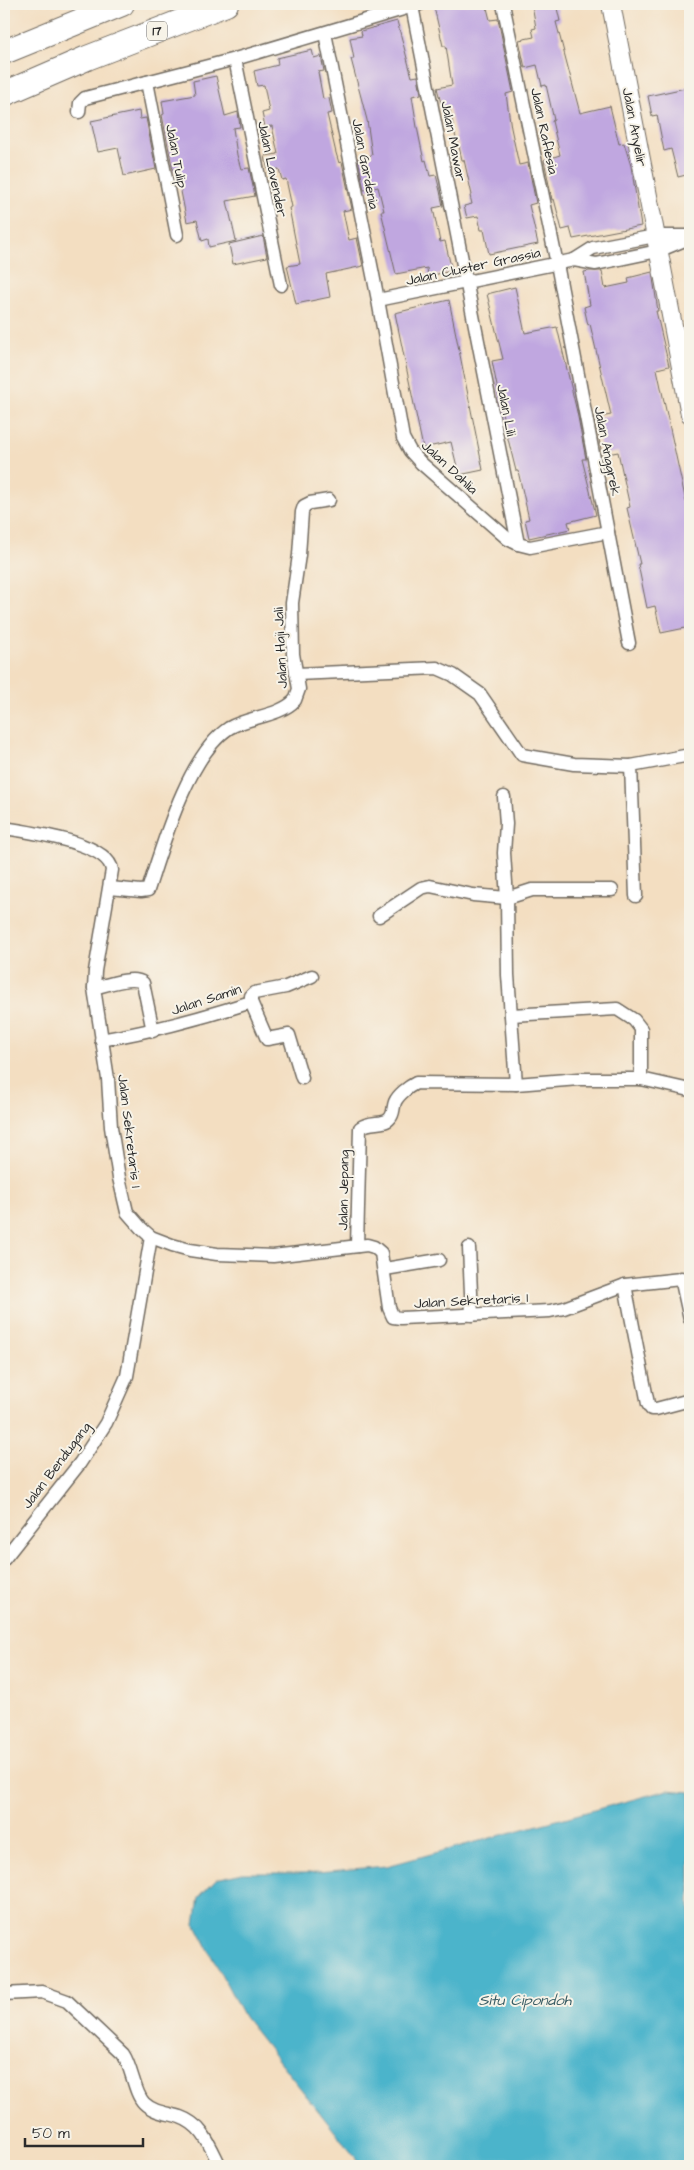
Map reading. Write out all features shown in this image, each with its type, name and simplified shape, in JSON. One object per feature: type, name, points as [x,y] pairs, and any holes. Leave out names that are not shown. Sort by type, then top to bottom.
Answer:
[{"type":"highway","name":"17","points":[[4,94],[87,58],[226,4]]},
{"type":"highway","points":[[4,34],[114,6]]},
{"type":"highway","points":[[4,52],[114,6]]},
{"type":"street","name":"Jalan Raflesia","points":[[503,4],[557,264]]},
{"type":"street","name":"Jalan Anyelir","points":[[611,4],[690,414]]},
{"type":"street","points":[[79,112],[80,103],[85,98],[235,59],[416,5]]},
{"type":"street","name":"Jalan Mawar","points":[[416,5],[468,282]]},
{"type":"street","name":"Jalan Gardenia","points":[[325,33],[378,300]]},
{"type":"street","name":"Jalan Lavender","points":[[235,59],[282,285]]},
{"type":"street","name":"Jalan Tulip","points":[[147,82],[177,235]]},
{"type":"street","name":"Jalan Cluster Grassia","points":[[378,300],[574,260],[593,248],[657,244],[690,237]]},
{"type":"street","name":"Jalan Anggrek","points":[[557,264],[629,643]]},
{"type":"street","name":"Jalan Lili","points":[[468,282],[518,544]]},
{"type":"street","name":"Jalan Dahlia","points":[[378,300],[403,438],[421,464],[508,539],[518,544]]},
{"type":"street","name":"Jalan Haji Jali","points":[[110,888],[148,890],[172,815],[212,744],[230,728],[293,702],[299,689],[293,654],[292,603],[299,555],[302,512],[304,506],[310,503],[329,500]]},
{"type":"street","points":[[518,544],[530,547],[608,532]]},
{"type":"street","points":[[296,674],[436,668],[453,675],[480,694],[522,755],[574,764],[631,766],[690,756]]},
{"type":"street","points":[[631,766],[636,896]]},
{"type":"street","points":[[504,797],[506,824],[504,853],[508,898],[508,975],[516,1084],[579,1079],[641,1079],[690,1090]]},
{"type":"street","name":"Jalan Sekretaris 1","points":[[4,828],[62,840],[87,848],[103,856],[112,864],[94,988],[108,1079],[114,1144],[127,1212],[151,1237],[190,1250],[216,1254],[273,1256],[367,1245],[378,1249],[384,1269],[390,1308],[393,1316],[401,1318],[564,1308],[625,1285],[686,1278]]},
{"type":"street","points":[[379,916],[421,888],[430,886],[473,895],[508,898],[532,890],[612,890]]},
{"type":"street","name":"Jalan Samin","points":[[101,1040],[153,1031],[207,1016],[251,1002],[251,996],[254,993],[286,987],[312,976]]},
{"type":"street","points":[[94,988],[140,980],[153,1031]]},
{"type":"street","points":[[251,1002],[267,1039],[289,1035],[302,1078]]},
{"type":"street","points":[[511,1014],[617,1009],[634,1020],[641,1030],[641,1079]]},
{"type":"street","name":"Jalan Jepang","points":[[356,1246],[360,1128],[365,1124],[389,1120],[392,1116],[395,1102],[409,1087],[416,1083],[516,1084]]},
{"type":"street","name":"Jalan Bendugang","points":[[4,1559],[80,1463],[110,1415],[127,1376],[151,1237]]},
{"type":"street","points":[[469,1248],[472,1315]]},
{"type":"street","points":[[384,1269],[439,1260]]},
{"type":"street","points":[[686,1278],[690,1319]]},
{"type":"street","points":[[625,1285],[648,1404],[651,1409],[656,1409],[690,1400]]},
{"type":"street","points":[[4,1994],[42,1992],[67,2001],[123,2054],[129,2063],[144,2103],[155,2110],[180,2116],[193,2122],[204,2133],[220,2166]]},
{"type":"water","name":"Situ Cipondoh","points":[[668,1790],[690,1792],[690,2166],[362,2166],[244,2017],[195,1924],[199,1897],[216,1879],[243,1873],[306,1873],[387,1866]]},
{"type":"building","points":[[458,4],[458,6],[486,4],[490,20],[498,19],[513,92],[506,94],[511,128],[519,165],[528,163],[536,203],[529,205],[538,244],[489,254],[484,230],[481,230],[478,216],[467,218],[464,206],[472,204],[470,196],[472,195],[464,160],[462,160],[457,143],[449,106],[442,107],[437,88],[452,85],[446,46],[443,46],[434,7]]},
{"type":"building","points":[[532,4],[556,4],[560,21],[556,22],[580,113],[610,106],[619,144],[624,143],[631,166],[641,226],[573,239],[570,228],[562,230],[554,199],[552,200],[544,160],[560,155],[552,121],[554,120],[546,85],[542,86],[537,65],[525,68],[519,40],[534,37],[532,29],[536,28]]},
{"type":"building","points":[[397,21],[412,77],[418,76],[421,94],[412,96],[417,127],[424,161],[426,160],[430,176],[436,175],[440,191],[443,206],[433,208],[440,242],[445,241],[452,271],[428,276],[427,268],[396,274],[381,211],[384,211],[378,187],[364,190],[358,158],[372,155],[367,120],[351,59],[354,59],[350,38],[362,36],[361,31]]},
{"type":"building","points":[[312,50],[314,58],[321,56],[324,71],[318,72],[323,99],[329,98],[332,113],[327,114],[339,163],[342,162],[352,209],[343,211],[349,240],[357,238],[363,266],[326,274],[330,297],[296,304],[287,266],[300,264],[289,208],[292,207],[286,179],[282,180],[279,169],[268,171],[265,156],[278,154],[272,126],[265,127],[262,113],[269,111],[264,85],[257,86],[254,71],[278,65],[277,58]]},
{"type":"building","points":[[216,76],[225,116],[238,112],[240,127],[233,128],[237,155],[241,169],[249,168],[255,196],[227,201],[236,241],[209,247],[208,239],[202,241],[197,220],[187,222],[177,171],[174,172],[172,166],[162,115],[164,114],[162,101],[195,95],[193,81]]},
{"type":"building","points":[[690,87],[690,174],[678,177],[671,149],[664,151],[657,115],[652,116],[648,96]]},
{"type":"building","points":[[139,111],[140,119],[146,118],[156,169],[124,176],[118,148],[98,152],[91,121]]},
{"type":"building","points":[[263,236],[267,257],[233,264],[229,244]]},
{"type":"building","points":[[602,271],[605,288],[629,283],[628,278],[652,272],[658,311],[656,311],[669,366],[657,369],[686,502],[690,501],[690,627],[661,633],[655,606],[647,608],[638,564],[640,564],[627,508],[630,507],[618,452],[602,455],[595,418],[611,415],[590,324],[588,325],[584,307],[590,305],[584,272]]},
{"type":"building","points":[[515,287],[525,333],[557,327],[586,459],[582,459],[596,515],[568,522],[570,529],[529,538],[525,520],[529,519],[505,427],[492,361],[503,359],[487,294]]},
{"type":"building","points":[[449,300],[483,470],[459,475],[451,442],[423,448],[395,313]]}]
